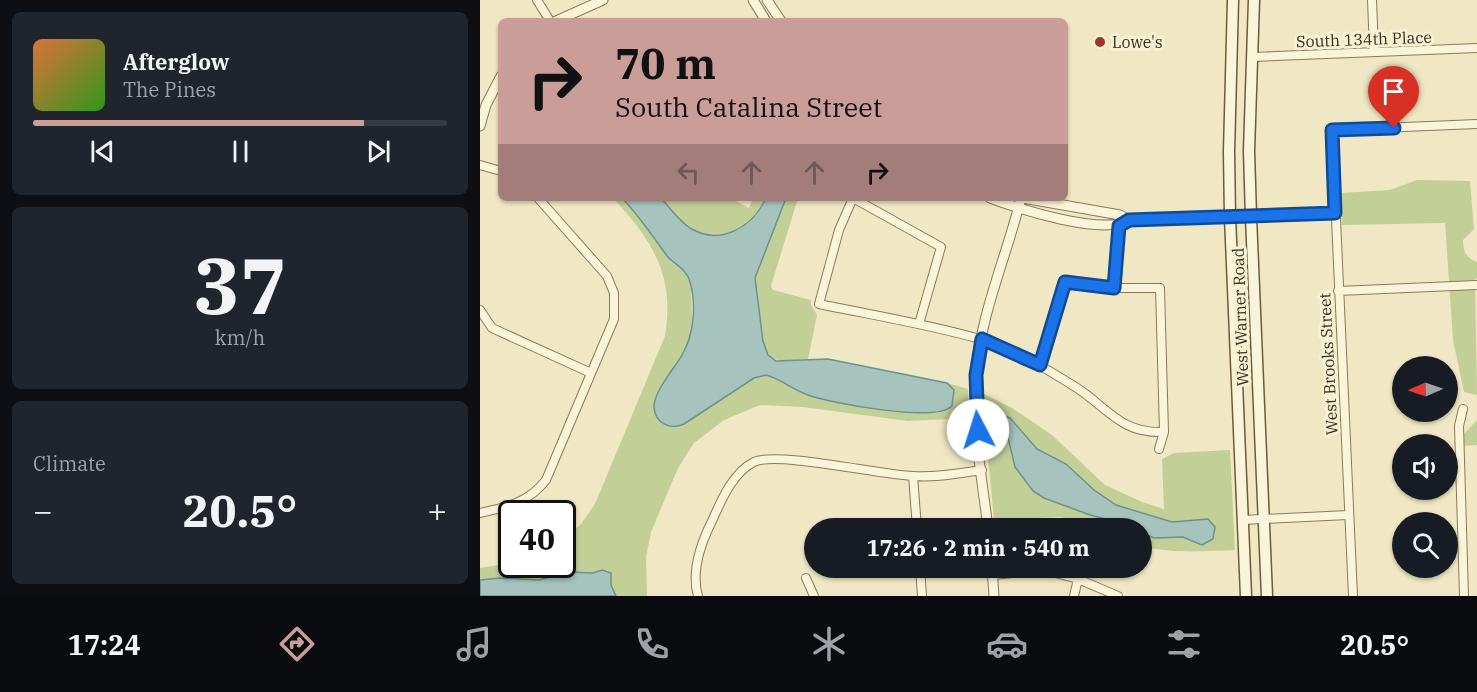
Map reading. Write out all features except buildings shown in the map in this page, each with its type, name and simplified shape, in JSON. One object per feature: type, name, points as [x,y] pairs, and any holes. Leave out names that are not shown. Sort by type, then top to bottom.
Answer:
[{"type":"main road","name":"West Warner Road","points":[[1233,0],[1228,152],[1246,596]]},
{"type":"main road","name":"West Warner Road","points":[[1254,0],[1251,217],[1267,596]]},
{"type":"street","points":[[537,0],[548,18]]},
{"type":"street","points":[[567,18],[603,0]]},
{"type":"street","points":[[753,0],[764,18]]},
{"type":"street","points":[[766,0],[779,18]]},
{"type":"street","points":[[1372,0],[1374,51]]},
{"type":"street","name":"South 134th Place","points":[[1252,57],[1477,48]]},
{"type":"street","points":[[480,126],[485,108],[498,82]]},
{"type":"street","name":"West Brooks Street","points":[[1353,596],[1332,130],[1477,124]]},
{"type":"street","points":[[480,165],[498,170]]},
{"type":"street","points":[[480,513],[510,506],[537,492],[546,480],[614,319],[614,293],[607,276],[592,256],[541,201]]},
{"type":"street","points":[[852,201],[839,230],[819,304],[982,339],[1040,365],[1084,393],[1104,412],[1120,421],[1152,433],[1164,432]]},
{"type":"street","points":[[858,201],[941,247],[919,324]]},
{"type":"street","points":[[998,201],[1053,217],[1119,226],[1129,220],[1335,213]]},
{"type":"street","points":[[987,518],[975,398],[976,375],[982,339],[1021,201]]},
{"type":"street","points":[[1039,201],[1120,215],[1129,220]]},
{"type":"street","points":[[1114,288],[1120,215]]},
{"type":"street","points":[[1040,365],[1065,282],[1114,288],[1160,288],[1164,432],[1159,449]]},
{"type":"street","points":[[1338,291],[1477,285]]},
{"type":"street","points":[[480,310],[492,328],[591,373]]},
{"type":"street","points":[[1463,409],[1458,426],[1464,596]]},
{"type":"street","points":[[698,596],[697,561],[710,525],[737,475],[754,462],[774,459],[913,477],[982,470]]},
{"type":"street","points":[[913,477],[916,518]]},
{"type":"street","points":[[1243,520],[1348,515]]},
{"type":"street","points":[[806,578],[814,596]]},
{"type":"street","points":[[921,578],[922,596]]},
{"type":"street","points":[[993,578],[994,596]]},
{"type":"street","points":[[1074,578],[1118,596]]},
{"type":"street","points":[[1074,596],[1078,579]]},
{"type":"green space","points":[[1417,180],[1470,181],[1474,229],[1463,240],[1466,254],[1477,262],[1477,279],[1475,279],[1477,395],[1464,392],[1453,340],[1445,223],[1342,225],[1341,193],[1390,190]]},
{"type":"green space","points":[[616,201],[625,201],[654,234],[668,257],[687,275],[691,288],[692,318],[688,344],[655,401],[657,415],[668,426],[754,378],[766,375],[823,400],[916,413],[938,413],[953,404],[954,390],[947,383],[968,389],[970,418],[908,421],[803,407],[760,405],[724,420],[694,443],[678,468],[651,532],[646,557],[647,596],[616,596],[611,585],[611,573],[576,572],[576,528],[595,504],[665,336],[667,295],[663,277],[650,245]]},
{"type":"green space","points":[[663,201],[736,201],[749,208],[752,201],[764,201],[743,225],[723,234],[712,235],[700,232],[677,217]]},
{"type":"green space","points":[[785,201],[797,201],[771,286],[773,290],[811,300],[811,305],[817,315],[808,359],[778,360],[768,355],[765,349],[755,278]]},
{"type":"green space","points":[[982,393],[1012,408],[1052,435],[1105,485],[1142,502],[1164,509],[1162,459],[1174,453],[1230,450],[1235,550],[1188,551],[1152,548],[1152,518],[994,518]]},
{"type":"green space","points":[[1477,420],[1477,445],[1463,446],[1464,434]]},
{"type":"green space","points":[[498,565],[498,578],[501,578],[480,580],[480,568]]},
{"type":"green space","points":[[501,578],[546,578],[539,580]]},
{"type":"water","points":[[625,201],[664,201],[690,228],[713,235],[724,234],[744,225],[764,201],[785,201],[755,278],[763,341],[768,355],[776,361],[828,359],[947,383],[954,390],[952,406],[942,411],[926,413],[882,410],[808,395],[766,375],[754,378],[684,424],[669,426],[664,424],[655,413],[655,401],[686,347],[692,328],[693,298],[685,272],[667,256]]},
{"type":"water","points":[[999,414],[1010,418],[1037,449],[1066,464],[1094,490],[1116,505],[1172,522],[1208,519],[1215,527],[1213,539],[1202,545],[1183,537],[1154,538],[1152,537],[1152,518],[1102,518],[1044,498],[1033,491],[1015,467],[1008,438],[1000,423]]},
{"type":"water","points":[[602,570],[611,573],[611,585],[616,596],[480,596],[480,580],[576,578],[576,572],[593,573]]},
{"type":"place","name":"Lowe's","points":[[1100,42]]},
{"type":"route","points":[[978,430],[975,398],[976,375],[982,339],[1040,365],[1065,282],[1114,288],[1119,226],[1129,220],[1335,213],[1332,130],[1394,128]]}]
